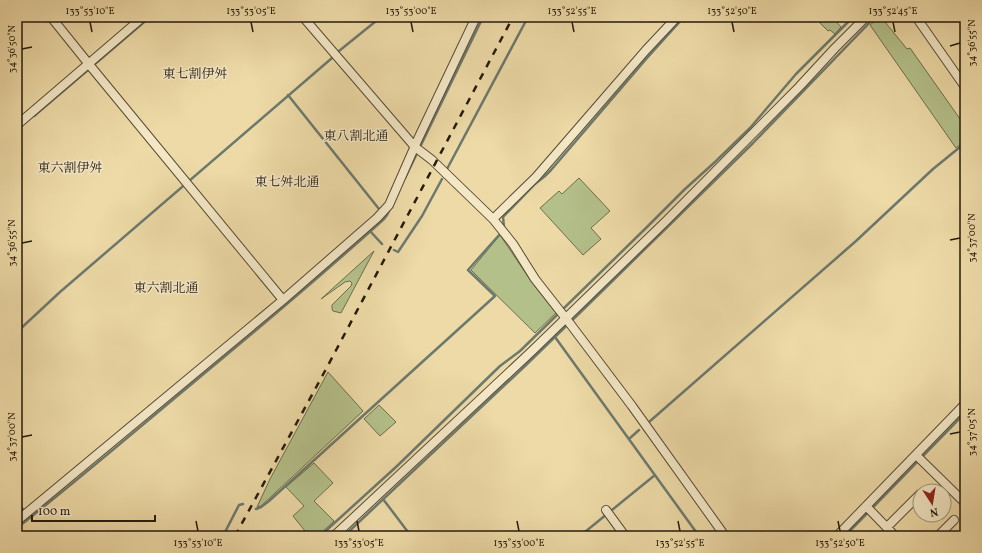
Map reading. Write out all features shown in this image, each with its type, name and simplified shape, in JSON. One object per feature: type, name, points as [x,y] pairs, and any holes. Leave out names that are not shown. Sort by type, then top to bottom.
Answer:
[{"type":"street","points":[[51,17],[283,300]]},
{"type":"street","points":[[17,125],[90,66],[143,17]]},
{"type":"street","points":[[303,17],[418,149],[434,162],[494,219],[513,244],[536,279],[632,406],[725,536]]},
{"type":"street","points":[[23,517],[283,300],[377,218],[389,205],[418,149],[476,17]]},
{"type":"street","points":[[494,219],[536,177],[646,50],[677,17]]},
{"type":"street","points":[[334,536],[666,221],[866,17]]},
{"type":"street","points":[[916,17],[965,87]]},
{"type":"street","points":[[836,536],[869,509],[919,458],[965,404]]},
{"type":"street","points":[[919,458],[965,503]]},
{"type":"street","points":[[886,527],[912,502]]},
{"type":"street","points":[[869,509],[895,536]]},
{"type":"street","points":[[608,512],[624,536]]},
{"type":"street","points":[[938,536],[954,520]]},
{"type":"green space","points":[[814,17],[832,17],[841,27],[835,34],[830,30],[828,31]]},
{"type":"green space","points":[[880,17],[907,49],[910,48],[965,126],[965,141],[956,148],[870,25]]},
{"type":"green space","points":[[579,178],[610,211],[591,228],[601,239],[583,255],[540,208],[559,191],[562,194]]},
{"type":"green space","points":[[500,235],[533,284],[556,313],[535,333],[471,270]]},
{"type":"green space","points":[[374,251],[341,313],[333,311],[332,305],[351,286],[352,283],[350,281],[345,282],[321,299]]},
{"type":"green space","points":[[328,372],[363,411],[261,506],[257,507],[270,479]]},
{"type":"green space","points":[[379,405],[396,422],[380,436],[364,419]]},
{"type":"green space","points":[[314,463],[333,483],[314,501],[334,521],[318,536],[309,536],[293,516],[304,506],[286,487]]},
{"type":"waterway","points":[[34,116],[150,17]]},
{"type":"waterway","points":[[339,51],[381,17]]},
{"type":"waterway","points":[[405,178],[483,17]]},
{"type":"waterway","points":[[447,169],[528,17]]},
{"type":"waterway","points":[[504,227],[503,217],[551,170],[684,17]]},
{"type":"waterway","points":[[320,536],[396,467],[500,366],[520,351],[685,189],[750,128],[796,74],[853,17]]},
{"type":"waterway","points":[[344,536],[595,298],[753,143],[875,17]]},
{"type":"waterway","points":[[17,332],[60,292],[332,58]]},
{"type":"waterway","points":[[288,95],[379,209]]},
{"type":"waterway","points":[[649,422],[856,241],[933,169],[965,143]]},
{"type":"waterway","points":[[394,250],[398,252],[422,216],[442,179]]},
{"type":"waterway","points":[[17,528],[290,302],[384,219],[390,209]]},
{"type":"waterway","points":[[370,231],[382,244]]},
{"type":"waterway","points":[[256,509],[269,501],[495,296],[468,270],[500,234]]},
{"type":"waterway","points":[[555,337],[699,536]]},
{"type":"waterway","points":[[845,536],[965,413]]},
{"type":"waterway","points":[[629,439],[639,430]]},
{"type":"waterway","points":[[580,536],[655,475]]},
{"type":"waterway","points":[[383,499],[411,536]]},
{"type":"waterway","points":[[17,502],[30,518]]},
{"type":"waterway","points":[[223,536],[239,505],[243,504]]},
{"type":"railway","points":[[235,536],[325,371],[513,17]]},
{"type":"district","name":"東七割伊舛","points":[[195,75]]},
{"type":"district","name":"東八割北通","points":[[356,137]]},
{"type":"district","name":"東六割伊舛","points":[[70,169]]},
{"type":"district","name":"東七舛北通","points":[[287,183]]},
{"type":"district","name":"東六割北通","points":[[166,289]]}]
